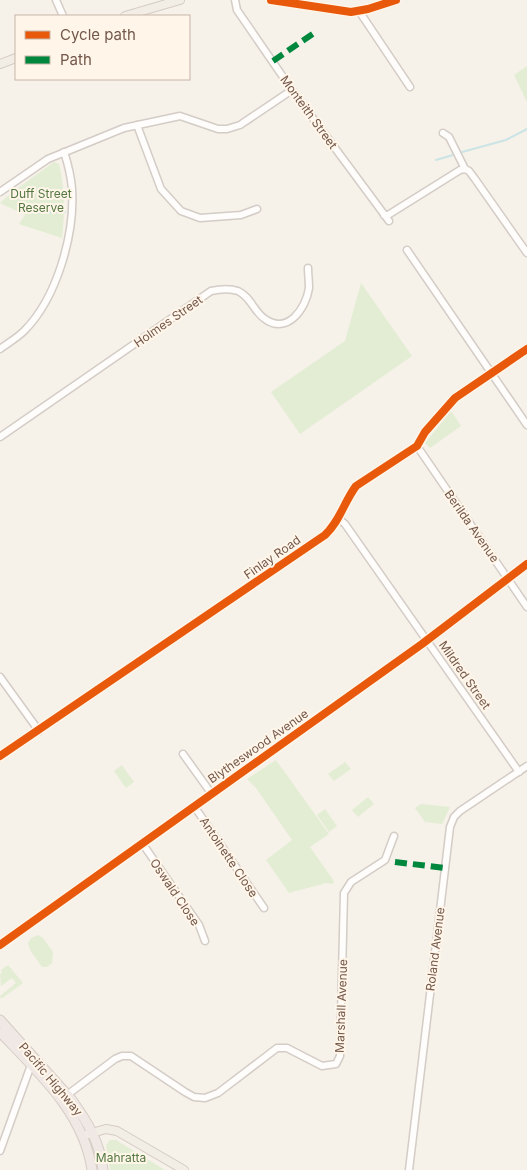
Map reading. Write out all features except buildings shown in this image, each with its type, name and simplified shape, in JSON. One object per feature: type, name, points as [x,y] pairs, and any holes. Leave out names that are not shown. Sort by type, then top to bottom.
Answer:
[{"type":"highway","name":"Pacific Highway","points":[[0,1020],[81,1112],[93,1132],[104,1170]]},
{"type":"highway","name":"Pacific Highway","points":[[0,1032],[62,1100],[71,1113],[83,1136],[92,1170]]},
{"type":"main road","points":[[127,15],[175,0]]},
{"type":"main road","points":[[271,0],[329,9],[359,11],[396,0]]},
{"type":"main road","points":[[0,64],[15,58]]},
{"type":"main road","points":[[83,1136],[106,1129],[117,1131],[184,1170]]},
{"type":"street","points":[[56,0],[63,15]]},
{"type":"street","name":"Monteith Street","points":[[235,0],[237,10],[292,90],[387,218],[388,215],[460,170],[465,169]]},
{"type":"street","points":[[359,11],[410,87]]},
{"type":"street","points":[[0,192],[33,168],[64,152],[124,128],[180,116],[218,129],[234,128],[292,90]]},
{"type":"street","points":[[137,125],[161,189],[180,211],[200,218],[241,215],[257,209]]},
{"type":"street","points":[[443,132],[449,137],[465,169],[475,179],[527,253]]},
{"type":"street","points":[[0,349],[17,337],[35,318],[58,276],[69,233],[72,191],[71,176],[64,152]]},
{"type":"street","points":[[407,250],[527,425]]},
{"type":"street","name":"Holmes Street","points":[[0,437],[211,291],[220,289],[239,292],[246,297],[264,319],[273,323],[281,324],[294,319],[309,289],[308,268]]},
{"type":"street","name":"Finlay Road","points":[[0,756],[325,535],[339,519],[350,494],[356,486],[417,446],[425,432],[455,398],[527,348]]},
{"type":"street","name":"Berilda Avenue","points":[[417,446],[527,607]]},
{"type":"street","name":"Mildred Street","points":[[339,519],[345,524],[518,772]]},
{"type":"street","name":"Blytheswood Avenue","points":[[0,945],[427,640],[527,564]]},
{"type":"street","points":[[0,677],[39,731]]},
{"type":"street","points":[[183,754],[211,793]]},
{"type":"street","name":"Roland Avenue","points":[[410,1170],[450,827],[454,817],[460,811],[527,766]]},
{"type":"street","name":"Antoinette Close","points":[[194,806],[264,908]]},
{"type":"street","name":"Marshall Avenue","points":[[67,1095],[122,1056],[131,1056],[194,1097],[205,1098],[218,1093],[277,1048],[286,1048],[322,1066],[336,1064],[340,1056],[344,893],[350,882],[385,860],[394,836]]},
{"type":"street","name":"Oswald Close","points":[[142,843],[199,925],[205,941]]},
{"type":"street","points":[[0,1151],[31,1065]]},
{"type":"green space","points":[[527,66],[527,102],[514,75]]},
{"type":"green space","name":"Duff Street Reserve","points":[[54,162],[59,164],[63,192],[62,238],[19,224],[25,215],[0,203]]},
{"type":"green space","points":[[361,283],[412,356],[300,434],[271,392],[345,341]]},
{"type":"green space","points":[[451,411],[461,426],[430,448],[425,443]]},
{"type":"green space","points":[[276,760],[329,834],[310,847],[334,881],[333,884],[326,883],[289,893],[266,860],[292,840],[256,788],[247,779]]},
{"type":"green space","points":[[345,762],[351,769],[334,781],[328,774]]},
{"type":"green space","points":[[122,765],[134,782],[126,788],[114,771]]},
{"type":"green space","points":[[368,797],[374,804],[358,817],[352,810]]},
{"type":"green space","points":[[421,804],[450,807],[442,824],[425,822],[415,808]]},
{"type":"green space","points":[[325,809],[337,826],[329,832],[317,815]]},
{"type":"green space","points":[[38,935],[43,938],[53,952],[52,963],[47,967],[42,967],[30,950],[28,943],[31,938]]},
{"type":"green space","points":[[8,965],[23,983],[1,999],[0,996],[16,983],[12,978],[1,986],[1,970]]},
{"type":"green space","name":"Mahratta","points":[[110,1140],[116,1140],[165,1170],[110,1170],[106,1145]]},
{"type":"waterway","points":[[462,152],[506,140],[527,129]]},
{"type":"waterway","points":[[436,160],[453,155]]},
{"type":"waterway","points":[[21,212],[65,212]]},
{"type":"marked path","points":[[273,61],[314,33]]},
{"type":"marked path","points":[[395,862],[445,868]]},
{"type":"cycle path","points":[[271,0],[351,12],[396,0]]},
{"type":"cycle path","points":[[0,756],[325,535],[334,524],[356,486],[417,446],[425,432],[455,398],[527,349]]},
{"type":"cycle path","points":[[0,945],[422,644],[527,564]]}]
